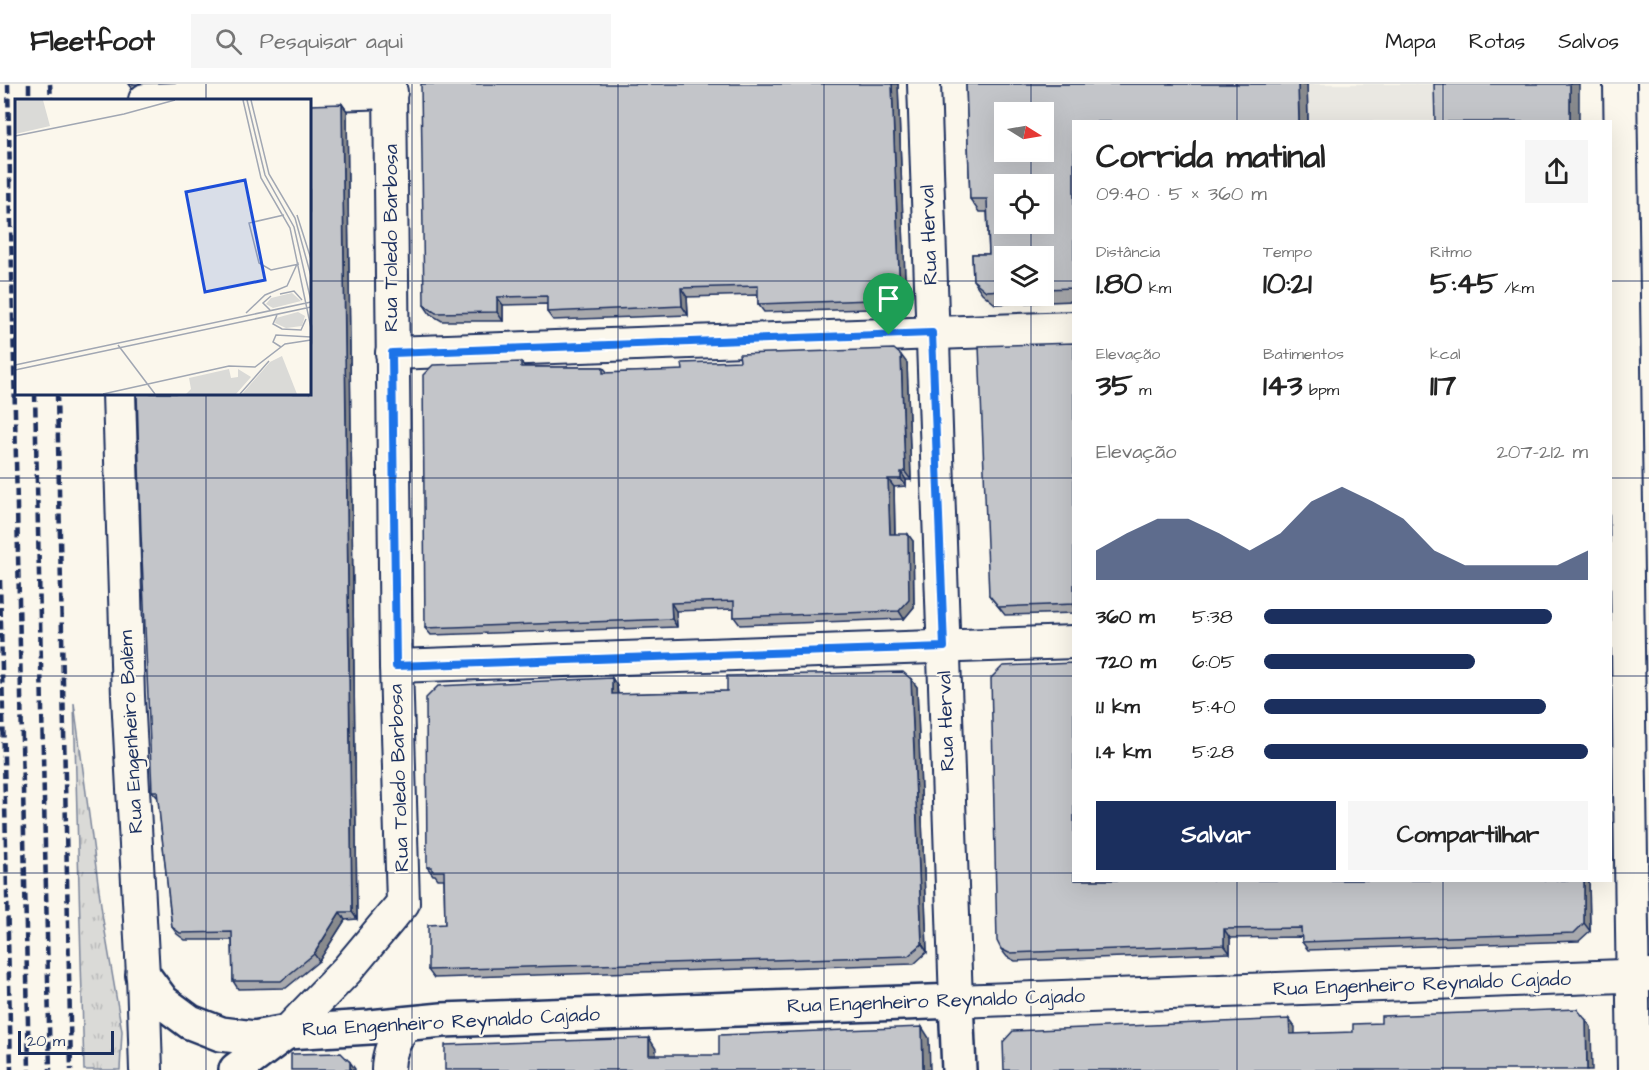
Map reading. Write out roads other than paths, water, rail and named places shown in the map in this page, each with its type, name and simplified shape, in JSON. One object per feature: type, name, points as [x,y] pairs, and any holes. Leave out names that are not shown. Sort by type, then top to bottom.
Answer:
[{"type":"main road","points":[[143,975],[163,1002],[190,1022],[221,1034],[254,1038],[287,1032]]},
{"type":"main road","name":"Rua Engenheiro Reynaldo Cajado","points":[[236,1070],[287,1032],[442,1020],[957,1000]]},
{"type":"main road","name":"Rua Herval","points":[[957,1000],[959,1070]]},
{"type":"street","name":"Rua Herval","points":[[924,84],[957,1000]]},
{"type":"street","points":[[1620,84],[1617,308],[1640,976],[1634,1070]]},
{"type":"street","points":[[164,99],[376,88]]},
{"type":"street","name":"Rua Toledo Barbosa","points":[[287,1032],[347,970],[403,903],[396,666],[392,353],[376,88]]},
{"type":"street","points":[[392,353],[1072,328]]},
{"type":"street","name":"Rua Engenheiro Balém","points":[[119,394],[128,696],[146,1070]]},
{"type":"street","points":[[396,666],[1072,642]]},
{"type":"street","name":"Rua Engenheiro Reynaldo Cajado","points":[[957,1000],[1640,976]]},
{"type":"street","points":[[388,1070],[393,1045],[398,1033],[407,1023]]},
{"type":"railway","points":[[8,84],[29,1070]]},
{"type":"railway","points":[[29,84],[29,99]]},
{"type":"railway","points":[[50,84],[51,99]]},
{"type":"railway","points":[[35,394],[50,1070]]},
{"type":"railway","points":[[57,394],[71,1070]]},
{"type":"railway","points":[[0,580],[11,1070]]}]
